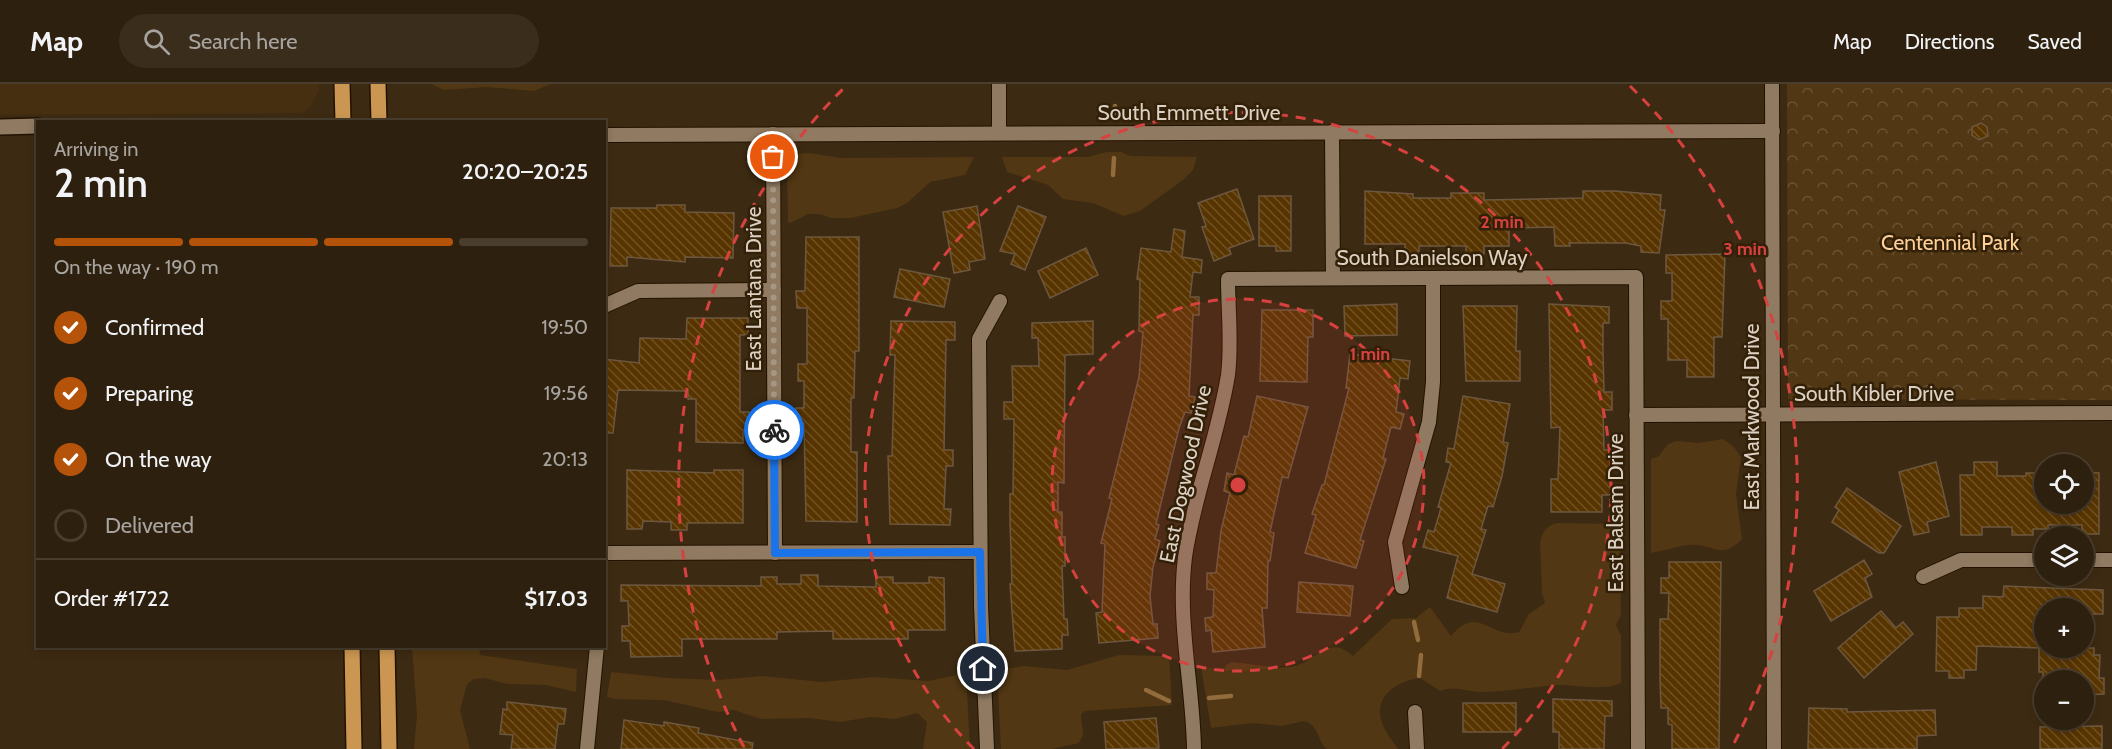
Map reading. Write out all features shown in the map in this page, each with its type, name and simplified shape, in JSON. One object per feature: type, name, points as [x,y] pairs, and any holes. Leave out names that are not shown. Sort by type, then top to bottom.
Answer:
[{"type":"main road","points":[[342,84],[343,120]]},
{"type":"main road","points":[[378,84],[379,120]]},
{"type":"main road","points":[[352,648],[354,749]]},
{"type":"main road","points":[[387,648],[389,749]]},
{"type":"street","points":[[999,84],[999,133]]},
{"type":"street","name":"East Markwood Drive","points":[[1772,84],[1774,749]]},
{"type":"street","points":[[0,127],[36,126]]},
{"type":"street","name":"South Emmett Drive","points":[[606,135],[1773,131]]},
{"type":"street","points":[[1332,132],[1333,278]]},
{"type":"street","name":"East Lantana Drive","points":[[773,134],[775,553]]},
{"type":"street","name":"South Danielson Way","points":[[1227,279],[1636,277]]},
{"type":"street","name":"East Balsam Drive","points":[[1636,277],[1638,749]]},
{"type":"street","points":[[1402,587],[1395,542],[1429,422],[1433,382],[1433,278]]},
{"type":"street","name":"East Dogwood Drive","points":[[1194,749],[1182,605],[1185,557],[1194,512],[1221,411],[1228,371],[1227,279]]},
{"type":"street","points":[[606,305],[638,291],[774,290]]},
{"type":"street","points":[[987,749],[980,552],[979,339],[1000,301]]},
{"type":"street","name":"South Kibler Drive","points":[[1636,415],[2112,413]]},
{"type":"street","points":[[606,553],[980,552]]},
{"type":"street","points":[[1923,577],[1961,560],[2034,560]]},
{"type":"street","points":[[2094,560],[2112,560]]},
{"type":"street","points":[[587,749],[597,648]]},
{"type":"street","points":[[1415,712],[1417,749]]},
{"type":"shaded area","points":[[0,84],[319,84],[319,90],[310,108],[301,113],[0,115]]},
{"type":"green space","points":[[431,84],[551,84],[534,91],[487,87],[444,90]]},
{"type":"green space","name":"Centennial Park","points":[[1787,84],[2112,84],[2112,400],[1788,399]]},
{"type":"green space","points":[[1107,152],[1121,152],[1130,156],[1197,157],[1193,170],[1183,180],[1140,211],[1124,216],[1093,203],[1063,199],[1048,185],[1007,172],[1002,157],[1087,157]]},
{"type":"green space","points":[[809,153],[841,158],[974,157],[965,175],[930,182],[907,203],[897,208],[851,218],[831,218],[819,214],[808,214],[791,223],[788,222],[787,165],[798,154]]},
{"type":"green space","points":[[1723,439],[1733,446],[1741,457],[1736,494],[1742,539],[1729,549],[1723,550],[1689,545],[1651,553],[1651,459],[1659,456],[1668,444],[1677,441],[1699,443]]},
{"type":"green space","points":[[1557,523],[1620,524],[1621,615],[1616,625],[1621,636],[1621,683],[1606,687],[1556,685],[1481,692],[1455,689],[1440,691],[1420,678],[1411,680],[1388,692],[1380,706],[1384,728],[1398,749],[1327,749],[1313,726],[1304,721],[1282,726],[1253,723],[1211,728],[1201,667],[1224,670],[1226,665],[1232,662],[1289,667],[1307,661],[1328,648],[1335,647],[1353,656],[1392,619],[1416,618],[1430,607],[1451,636],[1461,627],[1477,622],[1500,631],[1519,632],[1529,614],[1545,603],[1542,593],[1540,543],[1545,530]]},
{"type":"green space","points":[[412,648],[479,648],[480,655],[577,669],[576,692],[546,685],[508,684],[484,678],[474,679],[467,684],[460,710],[470,749],[414,749],[417,715]]},
{"type":"green space","points":[[1119,655],[1169,656],[1172,705],[1085,711],[1081,714],[1083,735],[1079,743],[1052,749],[1001,749],[997,670],[1024,666],[1067,670]]},
{"type":"green space","points":[[611,672],[669,678],[718,680],[762,676],[822,682],[873,677],[928,681],[966,673],[970,749],[923,749],[927,722],[917,713],[895,719],[871,717],[840,722],[810,718],[761,719],[734,710],[718,712],[664,700],[614,699],[607,697]]},
{"type":"building","points":[[1981,123],[1987,127],[1988,136],[1979,140],[1972,135],[1972,127]]},
{"type":"building","points":[[1237,189],[1254,239],[1229,248],[1231,254],[1214,261],[1202,227],[1206,226],[1198,203]]},
{"type":"building","points":[[1365,191],[1413,194],[1413,198],[1451,198],[1451,193],[1484,193],[1484,200],[1583,198],[1583,191],[1615,191],[1661,195],[1660,210],[1665,210],[1659,253],[1641,252],[1641,246],[1626,243],[1569,243],[1570,246],[1555,246],[1554,227],[1509,228],[1509,246],[1484,246],[1484,254],[1466,254],[1466,246],[1419,246],[1419,253],[1405,253],[1405,244],[1365,244]]},
{"type":"building","points":[[1259,196],[1291,196],[1291,251],[1276,251],[1276,246],[1259,246]]},
{"type":"building","points":[[657,205],[685,205],[685,212],[734,213],[733,258],[685,257],[685,262],[627,257],[627,266],[610,266],[611,208],[657,208]]},
{"type":"building","points":[[977,206],[985,259],[969,262],[970,270],[954,273],[943,212]]},
{"type":"building","points":[[1018,206],[1046,217],[1025,270],[1011,264],[1015,254],[1000,251]]},
{"type":"building","points":[[1174,229],[1185,231],[1182,257],[1202,260],[1201,273],[1193,272],[1190,297],[1199,297],[1199,315],[1193,315],[1189,396],[1195,397],[1191,413],[1185,412],[1179,428],[1156,524],[1159,525],[1155,539],[1160,541],[1153,567],[1150,596],[1153,624],[1157,624],[1158,638],[1099,643],[1096,613],[1102,612],[1105,544],[1101,543],[1112,499],[1109,498],[1139,377],[1143,332],[1139,331],[1140,280],[1137,279],[1141,248],[1171,252]]},
{"type":"building","points":[[806,237],[859,237],[859,351],[855,351],[854,398],[851,398],[851,452],[857,452],[857,522],[806,521],[804,423],[796,423],[796,408],[804,408],[804,381],[798,381],[798,364],[807,364],[807,308],[797,308],[796,291],[805,291]]},
{"type":"building","points":[[1086,248],[1098,275],[1050,298],[1038,271]]},
{"type":"building","points":[[1725,254],[1722,337],[1714,337],[1714,377],[1687,377],[1687,360],[1668,360],[1668,319],[1661,319],[1661,301],[1672,301],[1672,273],[1666,273],[1666,255]]},
{"type":"building","points":[[900,269],[950,279],[944,307],[894,297]]},
{"type":"building","points":[[1397,304],[1397,335],[1345,336],[1344,306]]},
{"type":"building","points":[[1549,304],[1609,307],[1609,323],[1603,323],[1604,392],[1612,392],[1612,410],[1603,410],[1604,450],[1610,450],[1611,495],[1602,495],[1602,512],[1551,512],[1551,479],[1558,479],[1560,427],[1551,428]]},
{"type":"building","points":[[1463,306],[1517,306],[1516,351],[1520,351],[1520,381],[1466,381]]},
{"type":"building","points":[[1262,310],[1313,310],[1313,337],[1308,337],[1307,382],[1260,381]]},
{"type":"building","points":[[687,318],[748,318],[748,335],[740,335],[740,412],[749,412],[749,430],[743,430],[743,443],[696,442],[696,399],[688,399],[688,391],[618,390],[613,433],[606,433],[606,359],[639,363],[640,338],[686,339]]},
{"type":"building","points":[[891,321],[955,322],[955,340],[946,340],[944,450],[953,450],[953,466],[946,466],[944,509],[951,509],[950,525],[890,524],[888,456],[892,456],[895,355],[890,355]]},
{"type":"building","points":[[1093,321],[1093,354],[1065,355],[1064,483],[1058,482],[1058,512],[1062,512],[1062,537],[1065,537],[1065,566],[1062,566],[1064,619],[1067,619],[1068,635],[1062,635],[1062,649],[1015,651],[1010,584],[1012,584],[1010,494],[1013,494],[1014,419],[1004,419],[1004,402],[1013,402],[1012,366],[1039,366],[1038,338],[1032,338],[1032,323]]},
{"type":"building","points":[[1350,354],[1410,361],[1408,379],[1400,378],[1396,412],[1404,414],[1400,429],[1391,427],[1383,458],[1386,459],[1360,540],[1364,541],[1356,568],[1305,553],[1316,515],[1312,514],[1322,485],[1324,485],[1349,388],[1346,388]]},
{"type":"building","points":[[1257,396],[1308,407],[1288,478],[1282,477],[1270,532],[1274,533],[1270,561],[1268,561],[1267,608],[1262,608],[1265,647],[1213,652],[1211,630],[1206,631],[1205,618],[1213,617],[1214,590],[1207,589],[1207,573],[1216,573],[1221,531],[1230,493],[1224,491],[1227,473],[1234,475],[1244,436],[1248,437]]},
{"type":"building","points":[[1463,396],[1510,404],[1503,442],[1508,443],[1502,476],[1493,507],[1488,506],[1481,529],[1486,530],[1472,574],[1505,584],[1497,612],[1447,598],[1458,556],[1423,547],[1428,530],[1434,532],[1441,508],[1438,507],[1451,463],[1446,462],[1448,448],[1454,449]]},
{"type":"building","points":[[1936,462],[1949,516],[1927,522],[1929,532],[1914,535],[1899,472]]},
{"type":"building","points":[[1974,462],[1997,462],[1997,476],[2026,476],[2026,473],[2034,473],[2034,514],[2094,514],[2094,473],[2099,473],[2099,534],[2094,534],[2094,526],[2048,525],[2034,526],[2033,535],[2012,535],[2012,527],[1982,527],[1982,535],[1961,535],[1960,475],[1974,475]]},
{"type":"building","points":[[627,470],[714,473],[714,470],[743,470],[743,523],[687,523],[687,530],[671,530],[671,522],[643,521],[642,529],[627,529]]},
{"type":"building","points":[[1847,488],[1901,526],[1884,553],[1879,553],[1832,522],[1839,510],[1835,507]]},
{"type":"building","points":[[1864,560],[1872,574],[1865,578],[1872,597],[1831,621],[1814,591]]},
{"type":"building","points":[[1669,562],[1721,562],[1719,749],[1672,749],[1672,725],[1668,724],[1668,708],[1661,708],[1660,619],[1668,619],[1669,593],[1661,593],[1661,578],[1669,578]]},
{"type":"building","points":[[801,575],[818,575],[818,586],[876,587],[876,577],[893,577],[893,583],[929,583],[929,577],[944,578],[945,630],[908,630],[908,639],[833,639],[833,631],[777,632],[777,639],[682,639],[682,656],[631,657],[630,641],[622,641],[622,626],[629,626],[628,601],[621,601],[621,585],[761,586],[761,577],[777,577],[777,584],[801,584]]},
{"type":"building","points":[[1299,582],[1353,586],[1350,616],[1297,612]]},
{"type":"building","points":[[2004,586],[2103,590],[2103,614],[2094,614],[2094,598],[2034,598],[2034,648],[1977,646],[1976,670],[1964,670],[1964,678],[1949,678],[1949,671],[1936,671],[1937,617],[1959,617],[1959,608],[1983,608],[1983,596],[2003,597]]},
{"type":"building","points":[[1881,611],[1896,628],[1903,622],[1913,634],[1864,678],[1838,648]]},
{"type":"building","points":[[2094,655],[2100,655],[2099,678],[2104,678],[2104,694],[2094,694],[2094,670],[2039,670],[2039,658],[2094,658]]},
{"type":"building","points":[[1553,699],[1612,701],[1612,716],[1605,716],[1604,749],[1559,749],[1559,732],[1553,732]]},
{"type":"building","points":[[507,702],[566,709],[564,724],[558,724],[555,749],[511,749],[513,735],[500,734],[503,709],[507,710]]},
{"type":"building","points":[[1463,703],[1516,703],[1516,732],[1463,732]]},
{"type":"building","points":[[1809,708],[1847,709],[1847,712],[1935,710],[1936,735],[1917,736],[1917,749],[1808,749]]},
{"type":"building","points":[[1156,718],[1159,748],[1106,749],[1104,722]]},
{"type":"building","points":[[624,720],[664,726],[664,722],[699,728],[698,733],[753,743],[752,749],[621,749]]},
{"type":"building","points":[[2094,726],[2102,726],[2102,748],[2040,749],[2040,730],[2094,730]]},
{"type":"waterway","points":[[1114,113],[1115,106]]},
{"type":"waterway","points":[[1113,175],[1114,158]]},
{"type":"waterway","points":[[1414,622],[1418,640]]},
{"type":"waterway","points":[[1419,676],[1421,655]]},
{"type":"waterway","points":[[1146,690],[1169,701]]},
{"type":"waterway","points":[[1209,698],[1231,696]]},
{"type":"way so far","points":[[773,157],[774,430]]},
{"type":"route","points":[[774,430],[775,553],[980,552],[983,669]]}]
